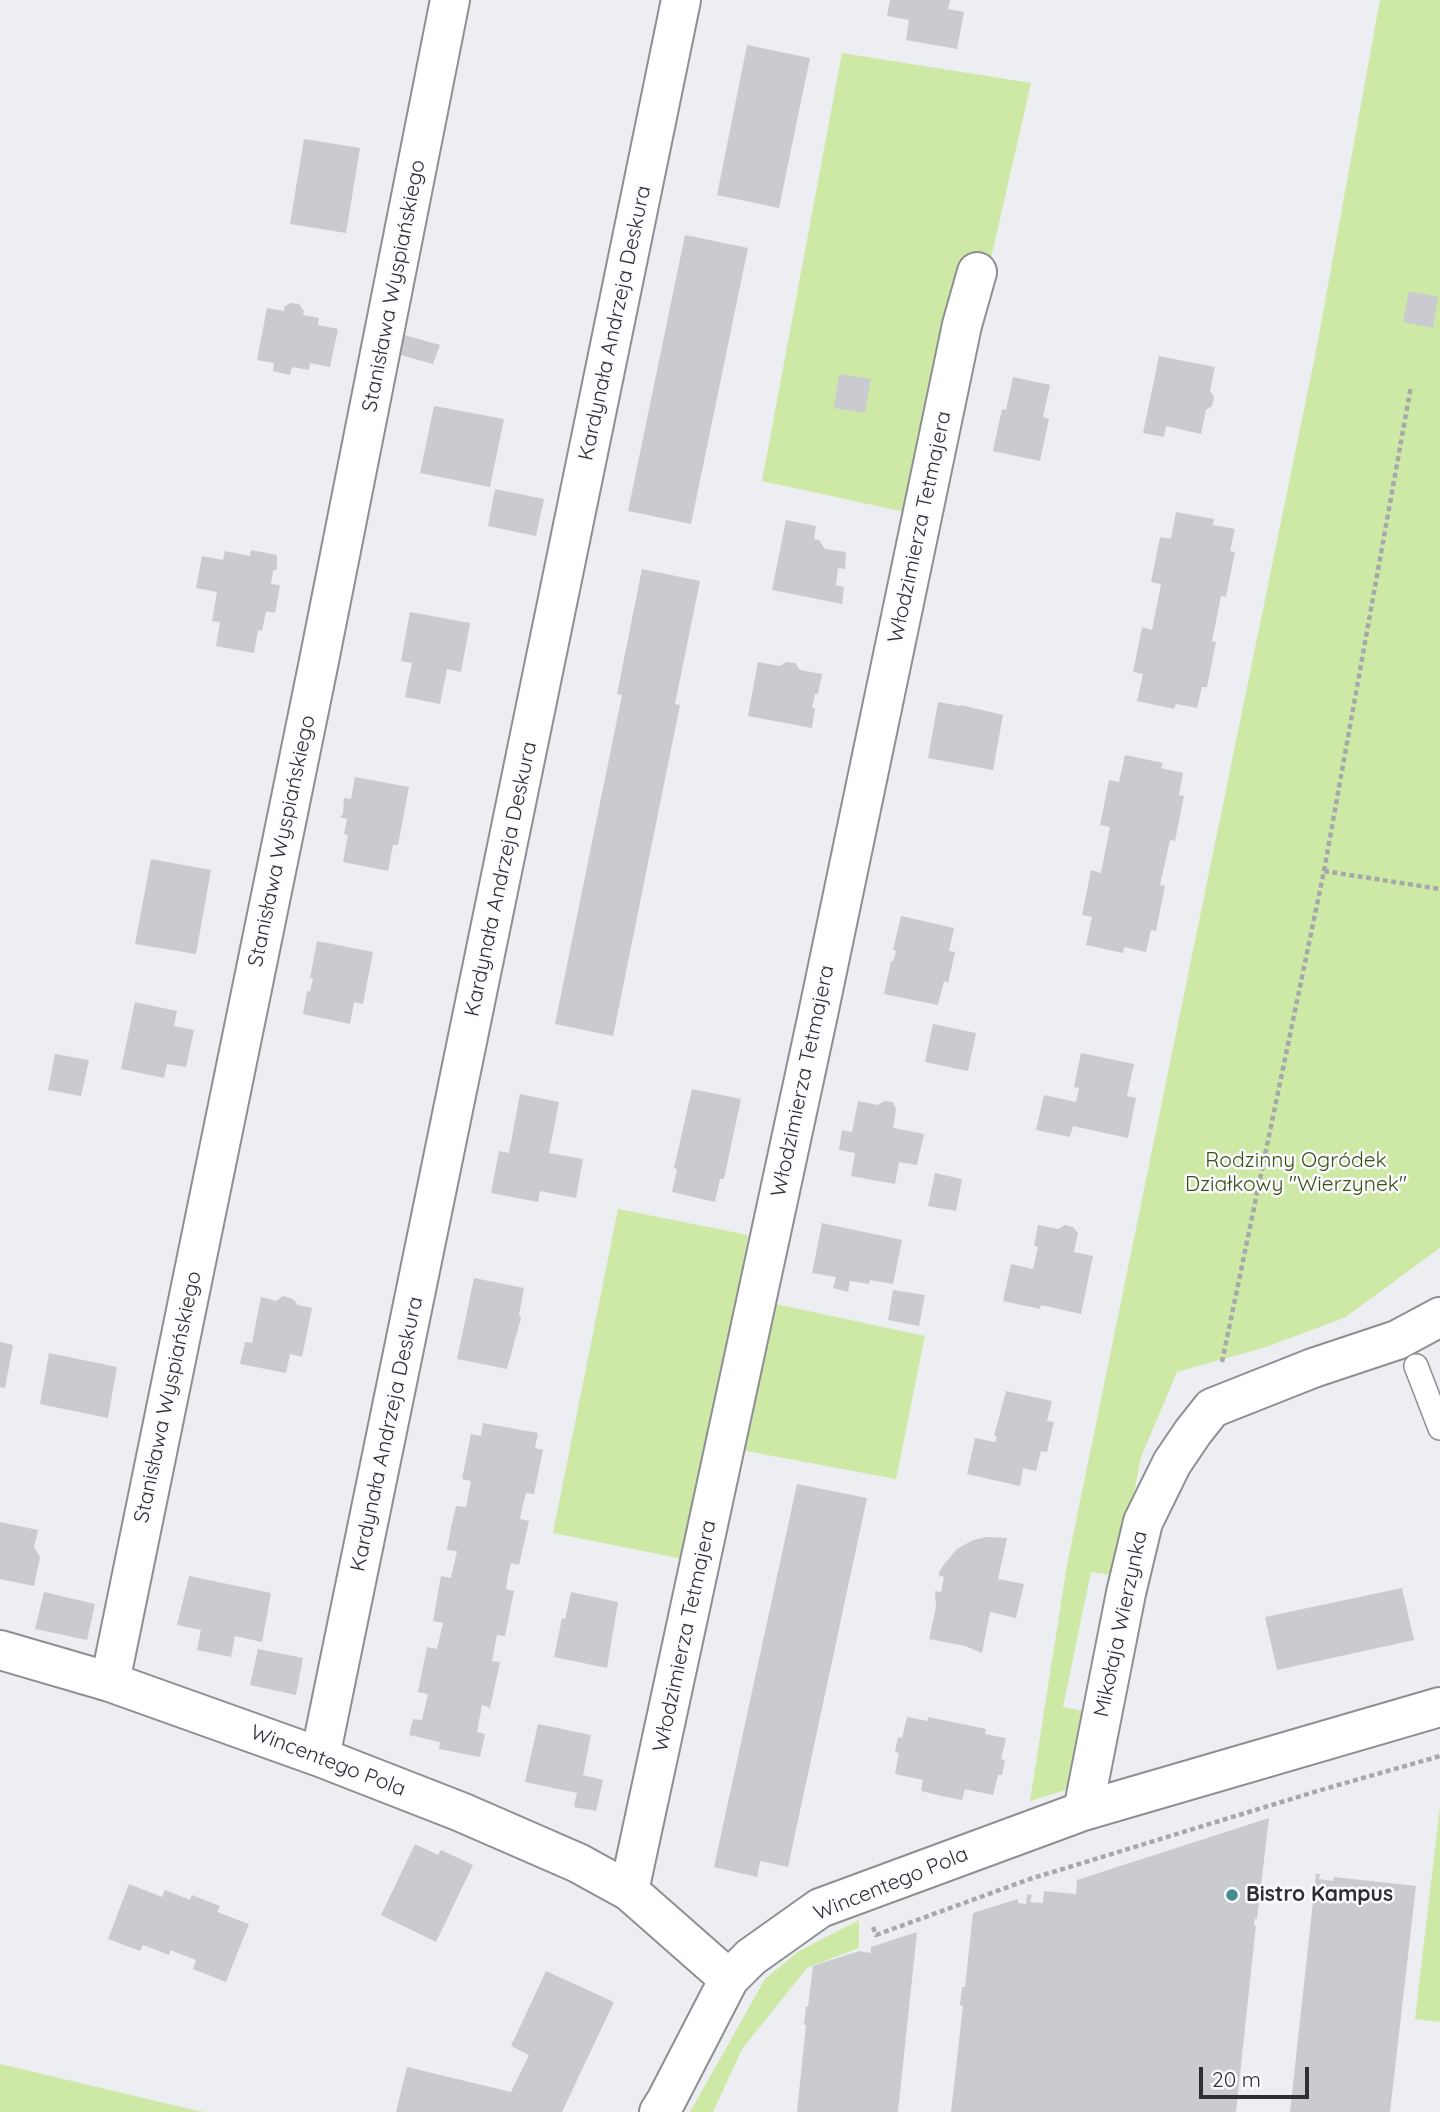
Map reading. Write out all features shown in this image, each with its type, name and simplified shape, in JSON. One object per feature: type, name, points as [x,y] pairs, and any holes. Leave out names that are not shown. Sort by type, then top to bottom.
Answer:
[{"type":"street","name":"Stanisława Wyspiańskiego","points":[[110,1682],[318,666],[450,0]]},
{"type":"street","name":"Kardynała Andrzeja Deskura","points":[[320,1757],[681,0]]},
{"type":"street","name":"Włodzimierza Tetmajera","points":[[629,1891],[703,1557],[726,1435],[962,325],[977,272]]},
{"type":"street","points":[[1212,1408],[1313,1368],[1397,1340],[1440,1317]]},
{"type":"street","name":"Mikołaja Wierzynka","points":[[1083,1811],[1126,1593],[1143,1522],[1172,1463],[1212,1408]]},
{"type":"street","name":"Wincentego Pola","points":[[0,1650],[110,1682],[320,1757],[502,1829],[578,1863],[629,1891],[729,1979],[751,1957],[820,1908],[1083,1811],[1440,1707]]},
{"type":"street","points":[[659,2112],[729,1979]]},
{"type":"lane","points":[[1416,1366],[1440,1428]]},
{"type":"path","points":[[1212,1408],[1324,871],[1410,386]]},
{"type":"path","points":[[1324,871],[1440,889]]},
{"type":"path","points":[[861,1893],[876,1935],[1030,1879],[1440,1756]]},
{"type":"green space","name":"Rodzinny Ogródek Działkowy \"Wierzynek\"","points":[[1380,0],[1440,0],[1440,1248],[1344,1318],[1266,1347],[1177,1372],[1141,1457],[1118,1576],[1091,1572],[1063,1707],[1082,1711],[1069,1789],[1030,1801],[1067,1565],[1316,351]]},
{"type":"green space","points":[[842,53],[1031,83],[988,271],[905,512],[762,481]]},
{"type":"green space","points":[[618,1209],[748,1235],[693,1561],[553,1533]]},
{"type":"green space","points":[[771,1303],[925,1336],[896,1479],[741,1450]]},
{"type":"green space","points":[[1440,1807],[1440,2022],[1415,2019]]},
{"type":"green space","points":[[859,1920],[859,1948],[807,1968],[742,2049],[713,2112],[690,2112],[765,1979],[799,1951]]},
{"type":"green space","points":[[0,2064],[194,2110],[205,2112],[0,2112]]},
{"type":"building","points":[[890,0],[950,0],[948,9],[964,12],[957,49],[906,40],[909,20],[887,16]]},
{"type":"building","points":[[747,45],[810,58],[779,208],[717,195]]},
{"type":"building","points":[[304,139],[360,148],[346,233],[290,224]]},
{"type":"building","points":[[685,235],[748,248],[691,524],[628,511]]},
{"type":"building","points":[[1409,291],[1438,297],[1433,328],[1403,322]]},
{"type":"building","points":[[291,303],[299,304],[304,311],[303,315],[319,318],[318,325],[338,329],[330,367],[310,363],[309,370],[292,367],[290,375],[273,371],[274,363],[257,360],[267,308],[284,311],[284,307]]},
{"type":"building","points":[[401,334],[440,345],[433,364],[397,354]]},
{"type":"building","points":[[1159,356],[1215,367],[1210,391],[1214,397],[1212,406],[1206,410],[1201,434],[1166,426],[1164,437],[1143,433]]},
{"type":"building","points":[[839,374],[871,379],[865,413],[834,408]]},
{"type":"building","points":[[1013,377],[1050,385],[1043,417],[1049,419],[1040,461],[993,451],[1002,409],[1006,410]]},
{"type":"building","points":[[434,406],[504,419],[490,487],[420,473]]},
{"type":"building","points":[[495,489],[544,499],[536,536],[488,526]]},
{"type":"building","points":[[1176,512],[1214,519],[1213,525],[1235,529],[1230,551],[1235,552],[1226,597],[1221,596],[1207,687],[1202,687],[1197,708],[1176,704],[1174,709],[1137,701],[1143,674],[1133,672],[1142,627],[1152,630],[1161,584],[1151,582],[1160,537],[1171,539]]},
{"type":"building","points":[[786,520],[816,526],[814,539],[819,540],[825,549],[846,552],[845,569],[838,568],[836,585],[844,587],[842,604],[772,590]]},
{"type":"building","points":[[251,550],[277,555],[277,569],[273,571],[271,584],[280,585],[275,613],[266,611],[262,631],[258,630],[254,653],[216,646],[220,622],[212,621],[217,592],[196,588],[202,556],[223,560],[225,551],[250,556]]},
{"type":"building","points":[[642,569],[700,581],[675,704],[680,705],[613,1036],[555,1024],[622,695],[617,694]]},
{"type":"building","points":[[410,612],[470,623],[461,672],[447,669],[440,704],[405,697],[412,663],[401,661]]},
{"type":"building","points":[[758,662],[780,666],[786,662],[795,663],[800,670],[822,674],[812,708],[815,708],[812,728],[748,716]]},
{"type":"building","points":[[938,702],[1003,715],[993,770],[928,758]]},
{"type":"building","points":[[1125,755],[1163,763],[1161,768],[1183,773],[1179,795],[1184,796],[1175,841],[1170,840],[1160,885],[1165,886],[1156,931],[1151,930],[1146,952],[1124,947],[1123,953],[1086,945],[1092,917],[1082,915],[1091,870],[1101,873],[1110,827],[1100,825],[1109,780],[1119,782]]},
{"type":"building","points":[[355,777],[409,787],[398,845],[393,845],[388,871],[343,862],[348,835],[344,834],[347,819],[340,817],[343,814],[344,798],[351,799]]},
{"type":"building","points":[[151,859],[211,870],[196,954],[135,944]]},
{"type":"building","points":[[901,916],[954,928],[949,951],[955,952],[948,983],[944,981],[938,1005],[884,994],[891,961],[896,951],[893,950]]},
{"type":"building","points":[[317,941],[373,952],[363,1004],[354,1002],[350,1024],[303,1014],[307,991],[310,992],[313,978],[310,978]]},
{"type":"building","points":[[135,1002],[177,1011],[174,1026],[194,1030],[186,1067],[167,1064],[164,1078],[121,1069]]},
{"type":"building","points":[[933,1024],[976,1033],[968,1071],[925,1062]]},
{"type":"building","points":[[1081,1053],[1134,1064],[1127,1096],[1136,1098],[1128,1138],[1073,1126],[1070,1137],[1036,1130],[1044,1095],[1076,1102],[1079,1088],[1074,1087]]},
{"type":"building","points":[[55,1054],[89,1060],[81,1096],[48,1090]]},
{"type":"building","points":[[692,1089],[741,1099],[724,1179],[720,1179],[715,1202],[672,1192],[677,1169],[674,1168]]},
{"type":"building","points":[[520,1094],[559,1102],[549,1153],[583,1159],[576,1198],[540,1191],[538,1202],[491,1193],[499,1151],[509,1153]]},
{"type":"building","points":[[858,1101],[878,1105],[885,1101],[893,1102],[896,1109],[893,1128],[924,1134],[917,1165],[899,1162],[895,1184],[851,1176],[855,1153],[839,1150],[842,1130],[852,1132]]},
{"type":"building","points":[[935,1173],[962,1179],[956,1211],[928,1206]]},
{"type":"building","points":[[822,1223],[902,1240],[893,1284],[870,1280],[869,1284],[850,1281],[848,1292],[833,1288],[836,1277],[812,1273]]},
{"type":"building","points":[[1038,1225],[1058,1229],[1065,1225],[1073,1227],[1078,1233],[1074,1252],[1093,1256],[1081,1314],[1041,1305],[1040,1309],[1003,1301],[1011,1264],[1033,1269],[1038,1247],[1034,1246]]},
{"type":"building","points":[[474,1278],[524,1288],[519,1315],[521,1318],[507,1369],[457,1359]]},
{"type":"building","points":[[893,1290],[925,1295],[919,1326],[888,1320]]},
{"type":"building","points":[[283,1296],[293,1299],[298,1305],[312,1308],[302,1357],[290,1354],[286,1373],[240,1364],[245,1342],[252,1343],[261,1297],[276,1301]]},
{"type":"building","points":[[0,1342],[13,1345],[5,1388],[0,1387]]},
{"type":"building","points":[[49,1353],[117,1367],[108,1418],[40,1404]]},
{"type":"building","points":[[1006,1391],[1052,1401],[1047,1421],[1054,1422],[1047,1452],[1041,1451],[1036,1471],[1023,1468],[1020,1486],[967,1474],[975,1438],[995,1442],[997,1437],[994,1436]]},
{"type":"building","points":[[483,1423],[538,1433],[535,1448],[543,1450],[534,1494],[526,1493],[520,1519],[529,1521],[519,1565],[511,1563],[508,1576],[506,1589],[514,1591],[505,1636],[497,1635],[492,1661],[500,1662],[490,1708],[482,1705],[477,1732],[485,1734],[480,1757],[439,1749],[440,1742],[409,1735],[413,1719],[422,1720],[428,1694],[418,1692],[427,1647],[437,1649],[443,1623],[433,1621],[441,1576],[451,1578],[457,1551],[447,1550],[451,1527],[456,1506],[466,1507],[471,1481],[462,1479],[471,1434],[481,1436]]},
{"type":"building","points":[[797,1484],[867,1498],[788,1867],[760,1861],[757,1877],[714,1867]]},
{"type":"building","points":[[0,1522],[38,1530],[34,1547],[40,1557],[34,1586],[0,1579]]},
{"type":"building","points":[[987,1537],[1007,1538],[998,1579],[1024,1584],[1016,1618],[990,1612],[982,1653],[965,1646],[929,1639],[936,1607],[935,1591],[941,1592],[944,1577],[938,1575],[942,1567],[957,1549],[973,1540]]},
{"type":"building","points":[[189,1576],[271,1593],[262,1642],[235,1636],[231,1657],[197,1650],[201,1630],[177,1625]]},
{"type":"building","points":[[1402,1588],[1414,1640],[1277,1670],[1265,1617]]},
{"type":"building","points":[[44,1592],[95,1604],[87,1640],[35,1629]]},
{"type":"building","points":[[571,1592],[618,1602],[607,1668],[554,1657],[562,1618],[565,1619]]},
{"type":"building","points":[[258,1649],[303,1658],[296,1695],[250,1685]]},
{"type":"building","points":[[907,1717],[928,1721],[928,1717],[986,1729],[985,1734],[1006,1738],[1001,1759],[1005,1760],[1002,1775],[998,1775],[993,1795],[965,1789],[962,1800],[942,1796],[921,1791],[923,1780],[895,1774],[899,1753],[895,1752],[898,1737],[902,1738]]},
{"type":"building","points":[[538,1724],[591,1735],[583,1775],[603,1780],[596,1811],[574,1807],[577,1793],[525,1782]]},
{"type":"building","points":[[1269,1818],[1254,1926],[1256,1925],[1236,2112],[951,2112],[963,2006],[960,2005],[962,1987],[965,1987],[973,1913],[1018,1899],[1018,1903],[1026,1904],[1027,1894],[1032,1895],[1030,1902],[1043,1903],[1044,1891],[1076,1894],[1077,1880]]},
{"type":"building","points":[[415,1844],[438,1855],[441,1850],[473,1865],[436,1942],[381,1915]]},
{"type":"building","points":[[1316,1874],[1320,1874],[1319,1879],[1333,1881],[1334,1877],[1416,1886],[1390,2112],[1290,2112]]},
{"type":"building","points":[[129,1884],[162,1897],[165,1890],[190,1900],[192,1895],[220,1906],[217,1912],[249,1924],[226,1982],[193,1969],[196,1960],[170,1950],[169,1955],[143,1945],[140,1951],[108,1939]]},
{"type":"building","points":[[917,1932],[898,2112],[797,2112],[806,2006],[808,2007],[813,1966],[859,1951],[871,1953],[871,1947]]},
{"type":"building","points":[[546,1971],[614,2002],[562,2112],[396,2112],[407,2067],[511,2092],[529,2055],[511,2046]]},
{"type":"place","name":"Bistro Kampus","points":[[1232,1895]]}]
